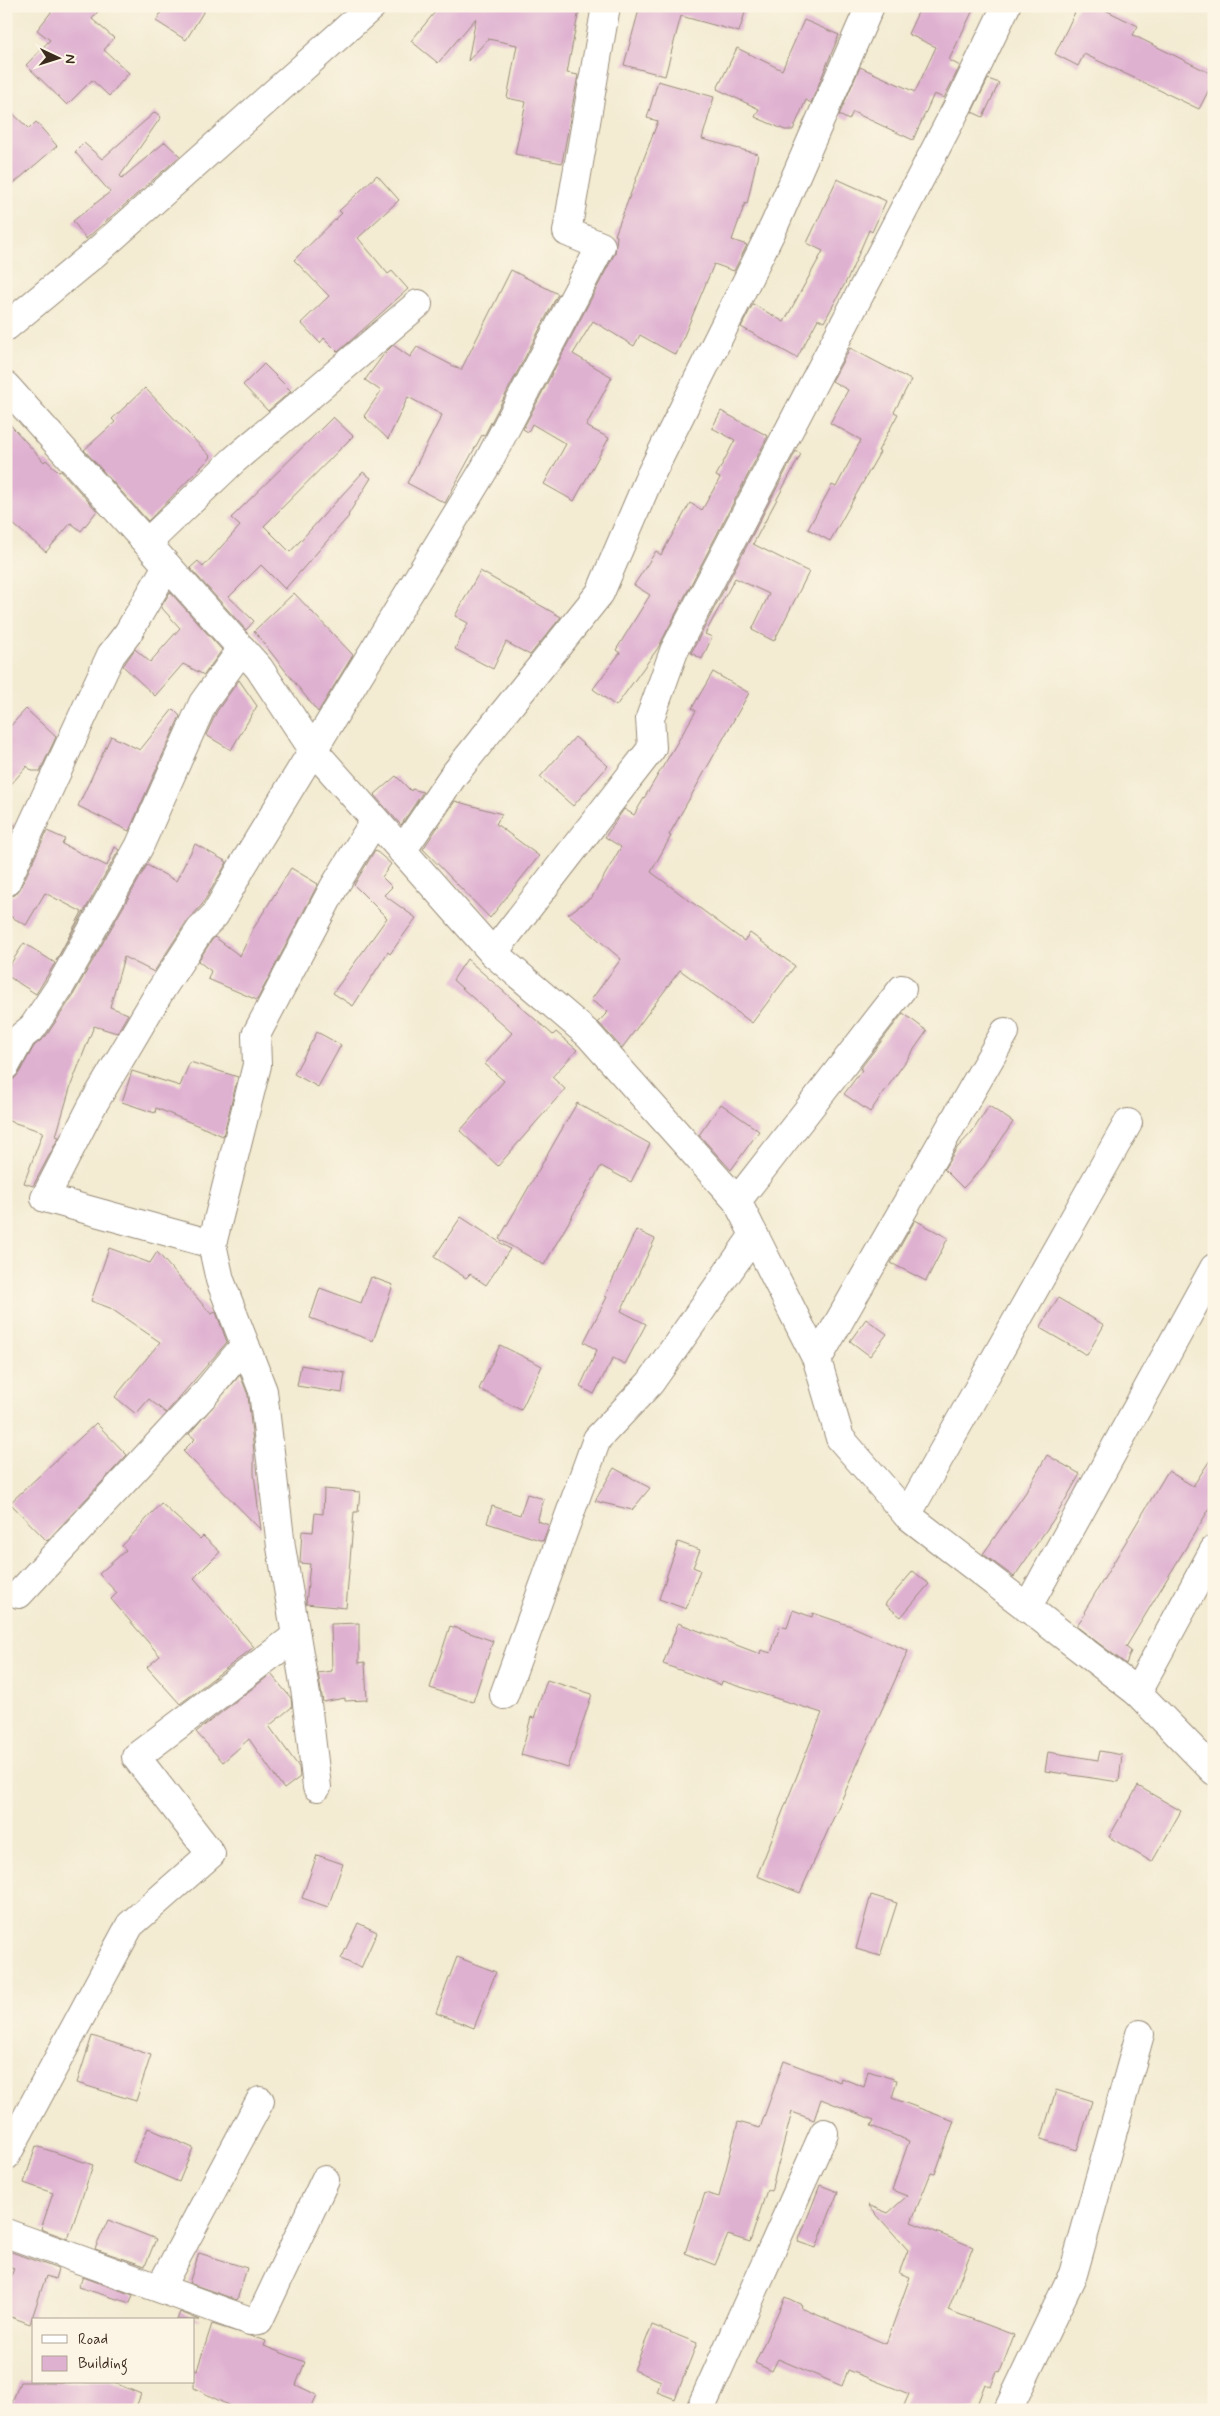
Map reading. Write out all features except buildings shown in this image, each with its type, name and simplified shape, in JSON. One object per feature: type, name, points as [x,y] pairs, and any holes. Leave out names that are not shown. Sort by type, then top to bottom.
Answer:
[{"type":"street","points":[[6,327],[94,254],[372,6]]},
{"type":"street","points":[[212,1244],[45,1198],[91,1108],[159,993],[200,930],[215,915],[243,865],[314,751],[484,468],[601,246],[567,232],[606,6]]},
{"type":"street","points":[[402,851],[453,776],[600,593],[650,476],[774,226],[870,6]]},
{"type":"street","points":[[493,953],[652,748],[650,718],[674,651],[961,100],[1006,6]]},
{"type":"street","points":[[147,543],[234,460],[418,304]]},
{"type":"street","points":[[6,386],[259,668],[314,751],[493,953],[588,1034],[737,1201],[817,1360],[840,1438],[907,1515],[1136,1692],[1214,1770]]},
{"type":"street","points":[[6,882],[111,654],[128,634],[168,566]]},
{"type":"street","points":[[6,1065],[22,1036],[33,1027],[59,988],[139,848],[203,703],[242,649]]},
{"type":"street","points":[[317,1787],[306,1695],[281,1546],[262,1391],[220,1280],[212,1244],[257,1065],[256,1035],[334,887],[375,820]]},
{"type":"street","points":[[737,1201],[902,989]]},
{"type":"street","points":[[817,1360],[1005,1032]]},
{"type":"street","points":[[907,1515],[1128,1123]]},
{"type":"street","points":[[504,1695],[597,1439],[650,1383],[754,1235]]},
{"type":"street","points":[[1028,1608],[1214,1268]]},
{"type":"street","points":[[19,1594],[150,1455],[245,1345]]},
{"type":"street","points":[[1136,1692],[1214,1550]]},
{"type":"street","points":[[6,2156],[130,1925],[211,1854],[136,1757],[296,1636]]},
{"type":"street","points":[[1008,2410],[1073,2274],[1140,2034]]},
{"type":"street","points":[[160,2288],[260,2101]]},
{"type":"street","points":[[700,2410],[824,2133]]},
{"type":"street","points":[[6,2233],[250,2321],[259,2320],[326,2180]]}]
